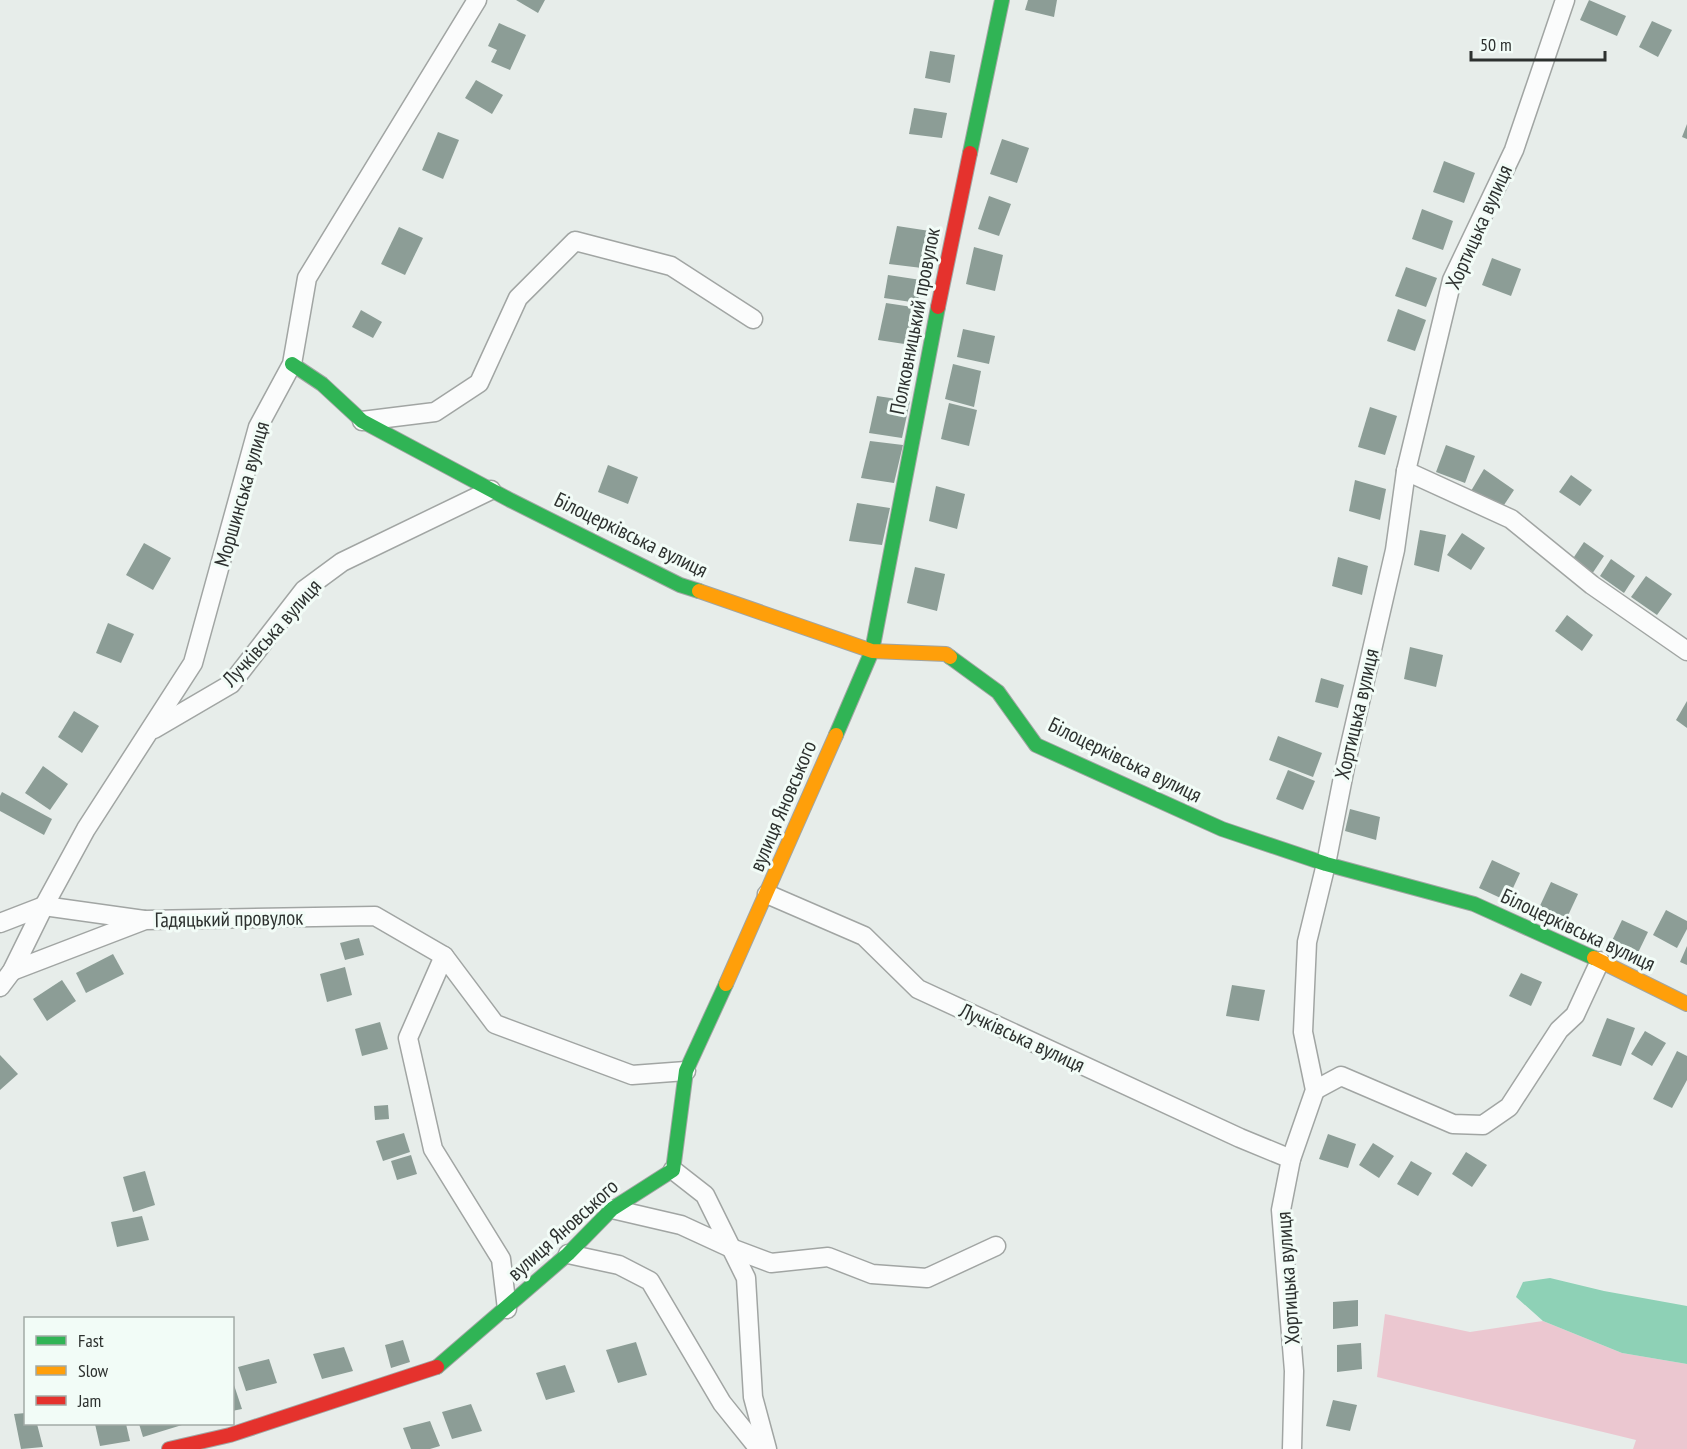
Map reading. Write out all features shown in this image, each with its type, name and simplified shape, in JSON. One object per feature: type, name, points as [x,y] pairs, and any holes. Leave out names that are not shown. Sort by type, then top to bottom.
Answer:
[{"type":"street","name":"Моршинська вулиця","points":[[0,987],[12,971],[86,829],[193,663],[258,428],[292,364],[308,278],[477,0]]},
{"type":"street","name":"Полковницький провулок","points":[[872,651],[949,252],[1002,0]]},
{"type":"street","name":"Хортицька вулиця","points":[[1292,1449],[1294,1371],[1281,1210],[1292,1159],[1315,1090],[1303,1032],[1307,942],[1395,550],[1406,471],[1452,280],[1514,150],[1565,0]]},
{"type":"street","points":[[362,421],[435,412],[479,382],[518,298],[575,242],[671,266],[753,319]]},
{"type":"street","name":"Білоцерківська вулиця","points":[[292,364],[322,384],[362,421],[491,490],[680,585],[872,651],[946,654],[998,692],[1036,745],[1222,829],[1326,864],[1474,904],[1600,961],[1687,1004]]},
{"type":"street","points":[[1406,471],[1511,519],[1592,585],[1687,651]]},
{"type":"street","name":"Лучківська вулиця","points":[[150,731],[231,684],[304,590],[342,562],[491,490]]},
{"type":"street","name":"вулиця Яновського","points":[[169,1449],[231,1436],[438,1367],[568,1254],[612,1209],[673,1170],[686,1071],[767,894],[872,651]]},
{"type":"street","name":"Лучківська вулиця","points":[[767,894],[864,936],[918,988],[1240,1138],[1292,1159]]},
{"type":"street","points":[[0,923],[44,906],[145,920]]},
{"type":"street","name":"Гадяцький провулок","points":[[12,971],[145,920],[375,916],[444,956],[495,1024],[632,1075],[686,1071]]},
{"type":"street","points":[[444,956],[408,1038],[433,1149],[501,1259],[507,1309]]},
{"type":"street","points":[[1315,1090],[1341,1076],[1453,1124],[1483,1125],[1509,1107],[1559,1030],[1575,1015],[1600,961]]},
{"type":"street","points":[[673,1170],[705,1195],[746,1278],[753,1397],[767,1449]]},
{"type":"street","points":[[612,1209],[681,1225],[771,1263],[828,1257],[872,1274],[927,1278],[996,1246]]},
{"type":"street","points":[[568,1254],[619,1265],[650,1281],[722,1402],[759,1449]]},
{"type":"shaded area","points":[[1550,1278],[1604,1291],[1687,1306],[1687,1364],[1622,1353],[1543,1321],[1516,1297],[1523,1282]]},
{"type":"shaded area","points":[[1385,1314],[1470,1332],[1543,1321],[1622,1353],[1687,1364],[1687,1449],[1633,1449],[1636,1440],[1377,1377]]},
{"type":"building","points":[[516,0],[545,0],[538,13]]},
{"type":"building","points":[[1028,0],[1057,0],[1054,17],[1025,10]]},
{"type":"building","points":[[1589,0],[1626,16],[1617,36],[1580,20]]},
{"type":"building","points":[[1652,21],[1672,30],[1658,57],[1639,47]]},
{"type":"building","points":[[499,23],[526,35],[510,70],[491,62],[497,50],[488,46]]},
{"type":"building","points":[[930,51],[955,55],[950,83],[925,78]]},
{"type":"building","points":[[476,80],[503,95],[492,114],[465,98]]},
{"type":"building","points":[[914,108],[947,113],[942,138],[909,134]]},
{"type":"building","points":[[1687,124],[1687,139],[1682,137]]},
{"type":"building","points":[[438,132],[459,140],[443,179],[422,170]]},
{"type":"building","points":[[1002,139],[1029,148],[1017,183],[990,174]]},
{"type":"building","points":[[1444,161],[1475,173],[1464,203],[1433,192]]},
{"type":"building","points":[[989,196],[1011,204],[999,236],[978,229]]},
{"type":"building","points":[[1422,209],[1453,221],[1443,250],[1412,239]]},
{"type":"building","points":[[897,226],[930,231],[922,268],[889,264]]},
{"type":"building","points":[[399,227],[423,238],[405,275],[381,264]]},
{"type":"building","points":[[974,247],[1003,255],[995,291],[966,284]]},
{"type":"building","points":[[1492,258],[1521,269],[1511,296],[1482,285]]},
{"type":"building","points":[[1406,267],[1437,278],[1426,307],[1395,296]]},
{"type":"building","points":[[888,275],[921,280],[918,303],[884,298]]},
{"type":"building","points":[[886,303],[919,308],[911,345],[878,340]]},
{"type":"building","points":[[1398,309],[1426,320],[1415,351],[1387,341]]},
{"type":"building","points":[[361,310],[382,322],[373,338],[352,327]]},
{"type":"building","points":[[963,329],[995,336],[989,364],[957,357]]},
{"type":"building","points":[[953,364],[981,371],[974,407],[945,399]]},
{"type":"building","points":[[877,396],[910,401],[902,438],[869,433]]},
{"type":"building","points":[[949,403],[977,410],[969,446],[941,439]]},
{"type":"building","points":[[1370,407],[1397,416],[1385,455],[1358,447]]},
{"type":"building","points":[[870,441],[903,445],[894,483],[861,478]]},
{"type":"building","points":[[1446,445],[1475,456],[1465,483],[1436,472]]},
{"type":"building","points":[[608,465],[638,477],[628,504],[598,492]]},
{"type":"building","points":[[1484,469],[1514,490],[1500,511],[1471,491]]},
{"type":"building","points":[[1571,475],[1592,490],[1580,506],[1559,492]]},
{"type":"building","points":[[1355,480],[1386,489],[1380,520],[1349,511]]},
{"type":"building","points":[[936,486],[965,494],[957,529],[929,521]]},
{"type":"building","points":[[857,503],[890,508],[882,545],[849,541]]},
{"type":"building","points":[[1420,530],[1446,535],[1439,572],[1414,565]]},
{"type":"building","points":[[1462,533],[1485,548],[1471,570],[1447,555]]},
{"type":"building","points":[[1584,542],[1604,556],[1592,574],[1572,560]]},
{"type":"building","points":[[144,543],[171,558],[153,590],[126,575]]},
{"type":"building","points":[[1338,557],[1368,566],[1362,595],[1332,586]]},
{"type":"building","points":[[1611,559],[1635,576],[1624,593],[1600,576]]},
{"type":"building","points":[[915,567],[945,574],[937,611],[907,603]]},
{"type":"building","points":[[1646,576],[1672,594],[1657,615],[1631,597]]},
{"type":"building","points":[[1567,615],[1593,635],[1582,651],[1555,631]]},
{"type":"building","points":[[108,623],[134,634],[121,663],[96,653]]},
{"type":"building","points":[[1410,647],[1443,655],[1436,687],[1404,679]]},
{"type":"building","points":[[1321,678],[1344,685],[1338,708],[1315,702]]},
{"type":"building","points":[[1687,701],[1687,728],[1676,720]]},
{"type":"building","points":[[74,711],[99,726],[82,753],[58,737]]},
{"type":"building","points":[[1278,736],[1322,753],[1313,777],[1269,760]]},
{"type":"building","points":[[43,766],[68,784],[50,810],[25,793]]},
{"type":"building","points":[[1288,770],[1315,781],[1303,810],[1276,799]]},
{"type":"building","points":[[2,792],[52,819],[44,835],[0,811]]},
{"type":"building","points":[[1350,809],[1380,817],[1376,840],[1345,831]]},
{"type":"building","points":[[1492,860],[1520,873],[1507,901],[1479,888]]},
{"type":"building","points":[[1551,882],[1578,894],[1565,922],[1538,910]]},
{"type":"building","points":[[1666,910],[1687,921],[1687,929],[1677,948],[1653,935]]},
{"type":"building","points":[[1622,920],[1648,932],[1635,959],[1609,947]]},
{"type":"building","points":[[359,938],[364,955],[345,960],[340,943]]},
{"type":"building","points":[[1687,946],[1687,965],[1680,962]]},
{"type":"building","points":[[113,954],[124,974],[86,993],[76,973]]},
{"type":"building","points":[[345,967],[352,995],[327,1002],[320,974]]},
{"type":"building","points":[[1521,973],[1542,982],[1531,1006],[1509,996]]},
{"type":"building","points":[[62,980],[76,1001],[47,1021],[33,999]]},
{"type":"building","points":[[1232,985],[1265,990],[1259,1021],[1226,1016]]},
{"type":"building","points":[[1607,1018],[1635,1028],[1621,1066],[1592,1056]]},
{"type":"building","points":[[380,1022],[388,1049],[362,1056],[355,1029]]},
{"type":"building","points":[[1645,1031],[1666,1043],[1652,1066],[1631,1054]]},
{"type":"building","points":[[1677,1051],[1687,1056],[1687,1080],[1672,1108],[1653,1099]]},
{"type":"building","points":[[0,1055],[18,1074],[0,1090]]},
{"type":"building","points":[[388,1105],[389,1119],[375,1120],[374,1106]]},
{"type":"building","points":[[404,1133],[410,1152],[383,1161],[376,1141]]},
{"type":"building","points":[[1328,1134],[1356,1144],[1348,1168],[1319,1159]]},
{"type":"building","points":[[1373,1143],[1394,1156],[1379,1178],[1359,1165]]},
{"type":"building","points":[[1466,1152],[1487,1165],[1472,1187],[1452,1174]]},
{"type":"building","points":[[411,1155],[417,1174],[397,1180],[391,1161]]},
{"type":"building","points":[[1411,1161],[1432,1173],[1418,1196],[1397,1184]]},
{"type":"building","points":[[145,1171],[155,1205],[133,1212],[123,1177]]},
{"type":"building","points":[[142,1216],[149,1240],[117,1247],[111,1222]]},
{"type":"building","points":[[1358,1300],[1358,1326],[1333,1329],[1333,1302]]},
{"type":"building","points":[[403,1340],[410,1362],[391,1368],[385,1345]]},
{"type":"building","points":[[636,1342],[647,1375],[618,1383],[606,1350]]},
{"type":"building","points":[[1361,1343],[1362,1369],[1337,1372],[1337,1345]]},
{"type":"building","points":[[344,1347],[353,1371],[322,1379],[313,1354]]},
{"type":"building","points":[[269,1359],[277,1383],[246,1391],[238,1367]]},
{"type":"building","points":[[565,1365],[575,1392],[546,1400],[536,1373]]},
{"type":"building","points":[[234,1385],[242,1409],[234,1411]]},
{"type":"building","points":[[1333,1400],[1357,1405],[1350,1431],[1326,1426]]},
{"type":"building","points":[[471,1404],[482,1431],[452,1439],[442,1412]]},
{"type":"building","points":[[24,1413],[24,1425],[37,1425],[43,1447],[21,1449],[14,1414]]},
{"type":"building","points":[[430,1421],[440,1446],[430,1449],[411,1449],[403,1428]]},
{"type":"building","points":[[95,1425],[126,1425],[130,1441],[100,1446]]},
{"type":"building","points":[[139,1425],[182,1425],[143,1437]]},
{"type":"traffic: fast","points":[[970,153],[1002,0]]},
{"type":"traffic: fast","points":[[836,735],[872,651],[938,307]]},
{"type":"traffic: fast","points":[[292,364],[322,384],[362,421],[510,500],[680,585],[699,591]]},
{"type":"traffic: fast","points":[[950,657],[998,692],[1036,745],[1222,829],[1326,864],[1474,904],[1594,958]]},
{"type":"traffic: fast","points":[[437,1367],[568,1254],[612,1209],[673,1170],[686,1071],[726,984]]},
{"type":"traffic: slow","points":[[699,591],[872,651],[946,654],[950,657]]},
{"type":"traffic: slow","points":[[726,984],[836,735]]},
{"type":"traffic: slow","points":[[1594,958],[1687,1004]]},
{"type":"traffic: jam","points":[[938,307],[970,153]]},
{"type":"traffic: jam","points":[[169,1449],[230,1435],[437,1367]]}]
